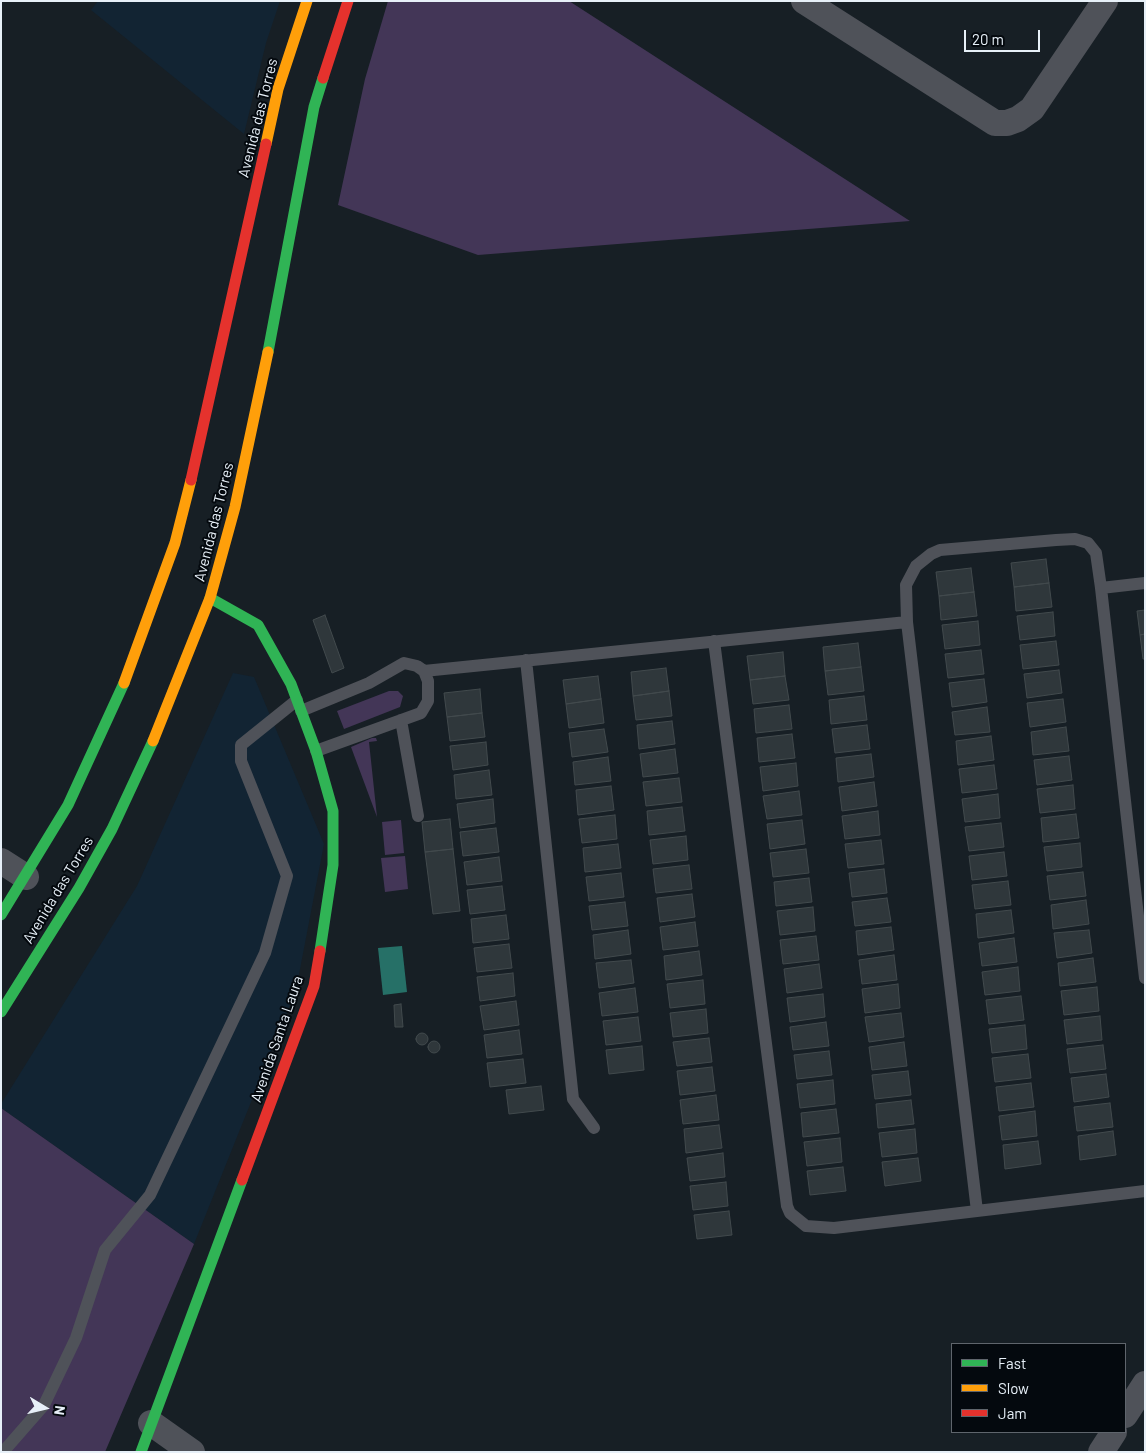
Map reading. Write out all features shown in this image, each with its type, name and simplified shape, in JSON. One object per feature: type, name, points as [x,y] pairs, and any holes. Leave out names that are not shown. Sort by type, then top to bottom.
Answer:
[{"type":"main road","name":"Avenida das Torres","points":[[1,915],[68,806],[121,689],[155,602],[175,543],[199,446],[278,88],[306,1]]},
{"type":"main road","name":"Avenida das Torres","points":[[1,1012],[79,888],[112,829],[144,764],[210,598],[235,507],[258,406],[314,108],[348,1]]},
{"type":"main road","name":"Avenida Santa Laura","points":[[141,1452],[314,986],[333,865],[333,811],[316,751],[291,684],[258,625],[210,598]]},
{"type":"street","points":[[804,1],[995,123],[1007,123],[1018,119],[1032,109],[1104,1]]},
{"type":"street","points":[[1,861],[26,877]]},
{"type":"street","points":[[1126,1413],[1145,1384]]},
{"type":"street","points":[[151,1423],[192,1452]]},
{"type":"street","points":[[1101,1452],[1113,1433]]},
{"type":"lane","points":[[977,1211],[907,622],[906,585],[908,578],[921,560],[940,550],[1075,539],[1088,543],[1096,553],[1145,978]]},
{"type":"lane","points":[[1101,588],[1145,583]]},
{"type":"lane","points":[[424,671],[907,622]]},
{"type":"lane","points":[[714,641],[784,1186],[790,1213],[806,1226],[826,1228],[1145,1191]]},
{"type":"lane","points":[[526,660],[573,1099],[594,1128]]},
{"type":"lane","points":[[3,1452],[44,1405],[76,1338],[104,1250],[150,1195],[265,953],[287,876],[241,762],[242,745],[299,706],[369,683],[404,663],[411,663],[424,671],[428,681],[428,701],[420,713],[316,751]]},
{"type":"lane","points":[[401,720],[418,816]]},
{"type":"shaded area","points":[[98,1],[280,1],[266,43],[244,134],[91,10]]},
{"type":"shaded area","points":[[388,1],[569,1],[910,221],[478,255],[338,205],[365,79]]},
{"type":"shaded area","points":[[233,673],[254,677],[324,844],[296,990],[194,1244],[1,1108],[1,1104],[137,886]]},
{"type":"shaded area","points":[[389,691],[398,691],[403,696],[400,707],[344,729],[337,711]]},
{"type":"shaded area","points":[[376,738],[377,741],[369,742],[377,817],[351,747]]},
{"type":"shaded area","points":[[401,820],[404,853],[385,855],[382,822]]},
{"type":"shaded area","points":[[405,856],[408,889],[385,892],[381,858]]},
{"type":"shaded area","points":[[402,946],[407,992],[383,995],[378,948]]},
{"type":"shaded area","points":[[1,1108],[194,1244],[105,1452],[1,1452]]},
{"type":"building","points":[[1046,559],[1049,583],[1014,587],[1011,563]]},
{"type":"building","points":[[971,568],[974,592],[939,596],[936,572]]},
{"type":"building","points":[[1049,583],[1052,607],[1016,611],[1014,587]]},
{"type":"building","points":[[974,592],[977,616],[941,620],[939,596]]},
{"type":"building","points":[[1145,610],[1145,634],[1140,635],[1137,611]]},
{"type":"building","points":[[1053,612],[1055,636],[1020,640],[1017,616]]},
{"type":"building","points":[[325,615],[344,668],[332,673],[313,620]]},
{"type":"building","points":[[978,621],[980,645],[945,649],[942,625]]},
{"type":"building","points":[[1145,634],[1145,659],[1143,659],[1140,635]]},
{"type":"building","points":[[1056,641],[1059,665],[1023,669],[1020,645]]},
{"type":"building","points":[[858,643],[861,667],[825,671],[823,647]]},
{"type":"building","points":[[981,650],[984,674],[948,678],[945,654]]},
{"type":"building","points":[[783,652],[785,676],[750,680],[747,656]]},
{"type":"building","points":[[861,667],[864,691],[828,695],[825,671]]},
{"type":"building","points":[[666,668],[669,691],[633,696],[631,672]]},
{"type":"building","points":[[1059,670],[1062,693],[1027,698],[1024,674]]},
{"type":"building","points":[[598,676],[601,699],[566,704],[563,680]]},
{"type":"building","points":[[785,676],[789,700],[753,704],[750,680]]},
{"type":"building","points":[[984,679],[987,702],[952,707],[949,683]]},
{"type":"building","points":[[480,689],[482,713],[447,717],[444,693]]},
{"type":"building","points":[[669,691],[672,716],[636,720],[633,696]]},
{"type":"building","points":[[864,696],[867,720],[831,724],[829,700]]},
{"type":"building","points":[[601,699],[604,723],[569,728],[566,704]]},
{"type":"building","points":[[1063,699],[1066,722],[1030,727],[1027,703]]},
{"type":"building","points":[[789,705],[792,729],[756,733],[754,709]]},
{"type":"building","points":[[987,707],[990,732],[955,735],[952,712]]},
{"type":"building","points":[[482,713],[485,737],[450,741],[447,717]]},
{"type":"building","points":[[672,721],[675,744],[639,749],[637,725]]},
{"type":"building","points":[[867,725],[870,749],[835,753],[832,729]]},
{"type":"building","points":[[1066,727],[1069,751],[1033,755],[1031,732]]},
{"type":"building","points":[[604,729],[608,752],[572,757],[569,733]]},
{"type":"building","points":[[792,734],[795,758],[759,762],[757,738]]},
{"type":"building","points":[[991,736],[994,760],[958,765],[956,741]]},
{"type":"building","points":[[486,742],[488,765],[453,770],[450,746]]},
{"type":"building","points":[[675,749],[678,773],[643,777],[640,754]]},
{"type":"building","points":[[871,754],[874,777],[838,782],[836,758]]},
{"type":"building","points":[[1069,756],[1072,780],[1037,785],[1034,760]]},
{"type":"building","points":[[608,757],[611,781],[575,785],[573,762]]},
{"type":"building","points":[[796,763],[798,786],[763,791],[760,767]]},
{"type":"building","points":[[994,765],[997,789],[962,793],[959,769]]},
{"type":"building","points":[[489,770],[492,795],[456,799],[454,775]]},
{"type":"building","points":[[679,778],[682,802],[646,806],[643,782]]},
{"type":"building","points":[[874,782],[877,806],[842,811],[839,787]]},
{"type":"building","points":[[1073,785],[1075,809],[1040,813],[1037,789]]},
{"type":"building","points":[[611,786],[614,810],[578,815],[576,790]]},
{"type":"building","points":[[799,791],[802,815],[767,819],[763,796]]},
{"type":"building","points":[[998,794],[1000,818],[965,822],[962,799]]},
{"type":"building","points":[[493,799],[495,823],[460,828],[457,804]]},
{"type":"building","points":[[682,807],[685,831],[649,835],[647,811]]},
{"type":"building","points":[[878,811],[880,835],[845,839],[842,816]]},
{"type":"building","points":[[1076,814],[1079,838],[1043,842],[1041,818]]},
{"type":"building","points":[[615,815],[617,839],[582,843],[579,819]]},
{"type":"building","points":[[450,819],[453,849],[425,852],[422,822]]},
{"type":"building","points":[[802,820],[805,844],[770,849],[767,824]]},
{"type":"building","points":[[1001,823],[1004,847],[969,851],[965,827]]},
{"type":"building","points":[[496,828],[499,852],[463,856],[460,832]]},
{"type":"building","points":[[686,836],[688,860],[653,864],[650,840]]},
{"type":"building","points":[[881,840],[884,864],[848,868],[845,844]]},
{"type":"building","points":[[1080,843],[1082,867],[1047,871],[1044,847]]},
{"type":"building","points":[[618,844],[621,868],[585,872],[583,848]]},
{"type":"building","points":[[453,849],[460,911],[433,914],[425,852]]},
{"type":"building","points":[[806,849],[809,873],[773,877],[770,853]]},
{"type":"building","points":[[1004,852],[1007,876],[972,880],[969,856]]},
{"type":"building","points":[[499,857],[502,881],[467,885],[464,862]]},
{"type":"building","points":[[689,865],[692,889],[656,893],[653,869]]},
{"type":"building","points":[[884,869],[887,893],[852,897],[849,873]]},
{"type":"building","points":[[1083,872],[1086,896],[1050,900],[1047,876]]},
{"type":"building","points":[[621,873],[624,897],[589,901],[586,877]]},
{"type":"building","points":[[809,878],[812,902],[776,906],[774,882]]},
{"type":"building","points":[[1008,881],[1011,905],[975,909],[972,885]]},
{"type":"building","points":[[502,886],[505,910],[470,914],[467,890]]},
{"type":"building","points":[[692,894],[695,917],[660,922],[657,898]]},
{"type":"building","points":[[887,898],[891,922],[855,926],[852,902]]},
{"type":"building","points":[[1086,900],[1089,924],[1053,929],[1051,905]]},
{"type":"building","points":[[625,902],[628,926],[592,930],[589,906]]},
{"type":"building","points":[[813,907],[815,931],[780,935],[777,911]]},
{"type":"building","points":[[1011,910],[1014,933],[978,938],[976,914]]},
{"type":"building","points":[[506,915],[509,939],[473,943],[471,919]]},
{"type":"building","points":[[695,922],[698,946],[663,950],[660,927]]},
{"type":"building","points":[[891,927],[894,950],[858,955],[856,931]]},
{"type":"building","points":[[628,930],[631,954],[595,959],[593,935]]},
{"type":"building","points":[[1089,930],[1092,953],[1057,958],[1054,933]]},
{"type":"building","points":[[816,936],[819,960],[783,964],[780,940]]},
{"type":"building","points":[[1014,938],[1017,962],[982,966],[979,943]]},
{"type":"building","points":[[509,944],[512,968],[477,972],[474,948]]},
{"type":"building","points":[[699,951],[702,975],[666,980],[664,956]]},
{"type":"building","points":[[894,955],[897,980],[862,984],[859,960]]},
{"type":"building","points":[[1093,958],[1096,982],[1060,986],[1058,963]]},
{"type":"building","points":[[631,960],[634,983],[599,988],[596,963]]},
{"type":"building","points":[[819,964],[822,988],[787,993],[784,969]]},
{"type":"building","points":[[1018,967],[1020,991],[985,995],[982,972]]},
{"type":"building","points":[[513,973],[515,996],[480,1001],[477,977]]},
{"type":"building","points":[[703,980],[705,1004],[670,1008],[667,984]]},
{"type":"building","points":[[898,984],[900,1008],[865,1013],[862,989]]},
{"type":"building","points":[[1097,987],[1099,1011],[1064,1015],[1061,991]]},
{"type":"building","points":[[635,988],[638,1012],[602,1016],[599,993]]},
{"type":"building","points":[[823,994],[825,1017],[790,1022],[787,998]]},
{"type":"building","points":[[1021,996],[1024,1020],[989,1024],[986,1000]]},
{"type":"building","points":[[516,1001],[519,1025],[484,1030],[480,1006]]},
{"type":"building","points":[[401,1004],[403,1027],[395,1027],[394,1005]]},
{"type":"building","points":[[706,1009],[708,1033],[673,1037],[670,1013]]},
{"type":"building","points":[[901,1013],[904,1037],[869,1042],[865,1017]]},
{"type":"building","points":[[1100,1016],[1102,1040],[1067,1044],[1064,1020]]},
{"type":"building","points":[[638,1017],[641,1041],[606,1045],[603,1021]]},
{"type":"building","points":[[826,1022],[829,1046],[793,1050],[790,1027]]},
{"type":"building","points":[[1025,1025],[1027,1049],[992,1053],[989,1029]]},
{"type":"building","points":[[519,1030],[522,1054],[487,1058],[484,1035]]},
{"type":"building","points":[[420,1033],[424,1033],[428,1039],[424,1045],[420,1045],[416,1041],[416,1037]]},
{"type":"building","points":[[709,1038],[712,1062],[677,1066],[673,1042]]},
{"type":"building","points":[[432,1041],[436,1041],[440,1047],[436,1053],[432,1053],[428,1049],[428,1045]]},
{"type":"building","points":[[904,1042],[907,1066],[872,1070],[869,1047]]},
{"type":"building","points":[[1103,1045],[1106,1069],[1070,1073],[1067,1049]]},
{"type":"building","points":[[642,1046],[644,1070],[609,1074],[606,1050]]},
{"type":"building","points":[[829,1051],[832,1075],[797,1079],[794,1055]]},
{"type":"building","points":[[1028,1054],[1031,1078],[995,1082],[992,1058]]},
{"type":"building","points":[[523,1059],[526,1083],[490,1087],[487,1063]]},
{"type":"building","points":[[712,1067],[715,1091],[680,1095],[677,1071]]},
{"type":"building","points":[[908,1071],[911,1095],[875,1099],[872,1075]]},
{"type":"building","points":[[1106,1074],[1109,1097],[1074,1102],[1071,1078]]},
{"type":"building","points":[[833,1080],[835,1104],[800,1108],[797,1084]]},
{"type":"building","points":[[1031,1083],[1034,1107],[999,1111],[996,1087]]},
{"type":"building","points":[[541,1086],[544,1110],[509,1114],[506,1090]]},
{"type":"building","points":[[716,1095],[719,1120],[683,1124],[680,1100]]},
{"type":"building","points":[[911,1100],[914,1124],[878,1128],[876,1104]]},
{"type":"building","points":[[1110,1103],[1113,1127],[1077,1131],[1074,1107]]},
{"type":"building","points":[[836,1109],[839,1133],[803,1137],[801,1113]]},
{"type":"building","points":[[1035,1111],[1037,1136],[1002,1140],[999,1116]]},
{"type":"building","points":[[719,1125],[722,1148],[686,1153],[684,1129]]},
{"type":"building","points":[[915,1129],[917,1153],[882,1157],[879,1133]]},
{"type":"building","points":[[1113,1131],[1116,1155],[1080,1160],[1078,1136]]},
{"type":"building","points":[[840,1138],[842,1162],[807,1166],[804,1142]]},
{"type":"building","points":[[1038,1141],[1041,1164],[1005,1169],[1003,1145]]},
{"type":"building","points":[[723,1153],[725,1177],[690,1181],[687,1158]]},
{"type":"building","points":[[918,1158],[921,1181],[885,1186],[882,1162]]},
{"type":"building","points":[[843,1167],[846,1191],[810,1195],[807,1171]]},
{"type":"building","points":[[726,1182],[728,1206],[693,1210],[690,1186]]},
{"type":"building","points":[[729,1211],[732,1235],[697,1239],[694,1215]]},
{"type":"traffic: fast","points":[[268,352],[314,107],[323,78]]},
{"type":"traffic: fast","points":[[210,598],[258,625],[291,684],[316,751],[333,811],[333,865],[320,951]]},
{"type":"traffic: fast","points":[[1,915],[68,805],[124,683]]},
{"type":"traffic: fast","points":[[1,1012],[79,888],[112,829],[153,741]]},
{"type":"traffic: fast","points":[[141,1452],[242,1180]]},
{"type":"traffic: slow","points":[[266,144],[278,89],[307,1]]},
{"type":"traffic: slow","points":[[153,741],[210,598],[235,507],[268,352]]},
{"type":"traffic: slow","points":[[124,683],[175,543],[191,480]]},
{"type":"traffic: jam","points":[[323,78],[348,1]]},
{"type":"traffic: jam","points":[[191,480],[266,144]]},
{"type":"traffic: jam","points":[[242,1180],[314,986],[320,951]]}]
